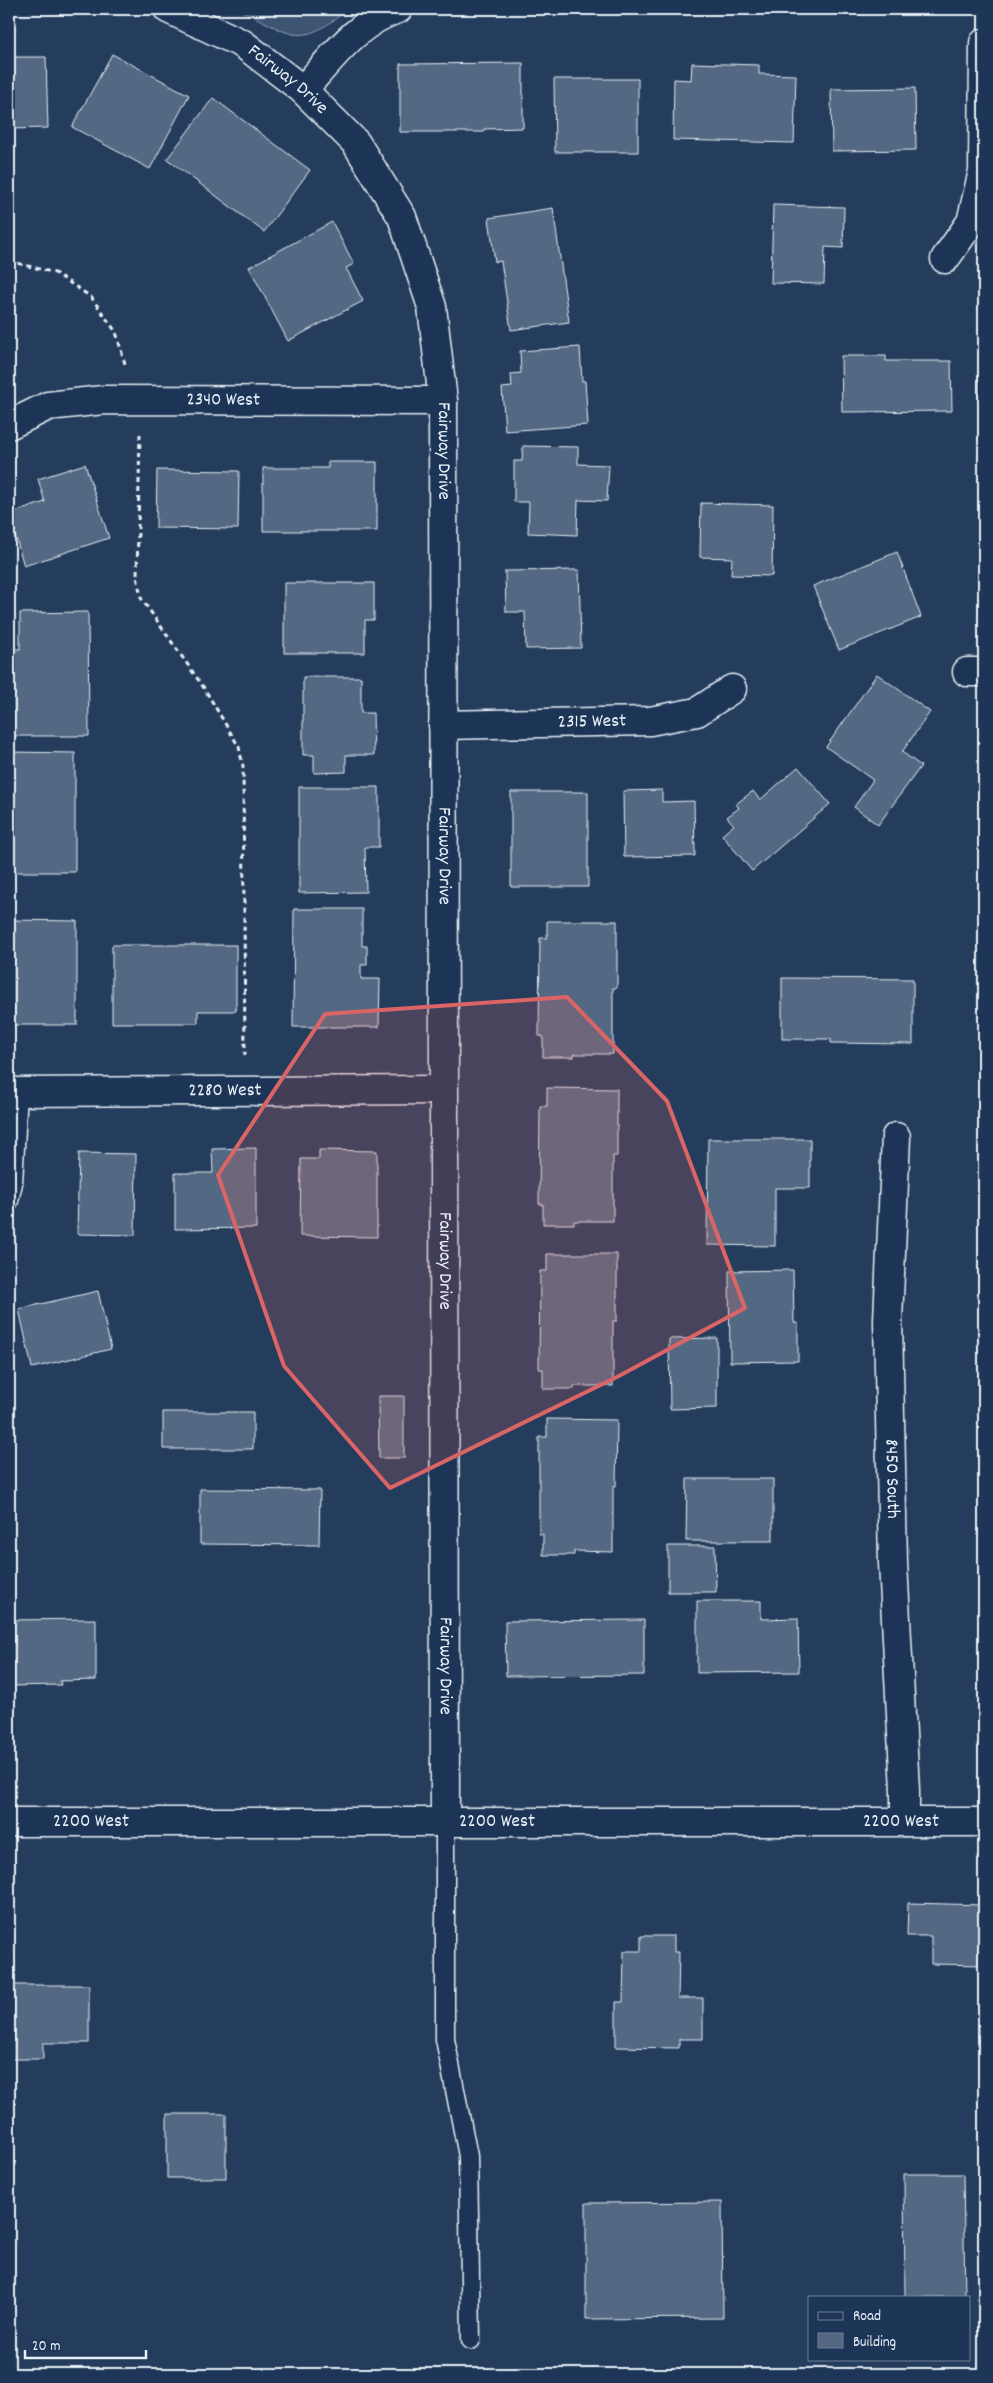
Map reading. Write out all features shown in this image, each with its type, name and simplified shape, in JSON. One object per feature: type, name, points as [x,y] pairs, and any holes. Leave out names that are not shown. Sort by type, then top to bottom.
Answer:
[{"type":"street","name":"Fairway Drive","points":[[168,9],[243,44],[303,90],[356,143],[402,217],[432,307],[443,400],[444,1822]]},
{"type":"street","points":[[303,90],[346,42],[381,14],[398,9]]},
{"type":"street","points":[[945,259],[971,222],[983,171],[984,43]]},
{"type":"street","name":"2340 West","points":[[9,425],[48,406],[103,400],[443,400]]},
{"type":"street","name":"2315 West","points":[[443,725],[650,722],[697,712],[732,689]]},
{"type":"street","name":"2280 West","points":[[13,1092],[442,1090]]},
{"type":"street","name":"8450 South","points":[[896,1137],[888,1320],[893,1563],[905,1790],[904,1822]]},
{"type":"street","name":"2200 West","points":[[9,1822],[984,1822]]},
{"type":"lane","points":[[9,1201],[13,1183],[13,1092]]},
{"type":"lane","points":[[444,1822],[445,2039],[468,2156],[472,2340]]},
{"type":"path","points":[[9,262],[55,273],[91,297],[116,332],[126,368]]},
{"type":"path","points":[[140,433],[137,576],[141,598],[204,688],[239,747],[244,766],[245,1090]]},
{"type":"highlighted area","points":[[567,997],[667,1101],[745,1308],[617,1377],[390,1488],[284,1366],[218,1175],[325,1014]]},
{"type":"shaded area","points":[[238,9],[348,9],[316,31],[294,34],[283,31]]},
{"type":"building","points":[[112,54],[189,95],[150,169],[72,127]]},
{"type":"building","points":[[9,57],[46,57],[48,128],[9,129]]},
{"type":"building","points":[[523,63],[523,128],[484,129],[484,132],[400,132],[400,64]]},
{"type":"building","points":[[692,63],[759,65],[759,74],[796,75],[794,143],[673,140],[674,79],[691,80]]},
{"type":"building","points":[[554,79],[638,79],[638,152],[555,152]]},
{"type":"building","points":[[915,88],[916,150],[832,151],[831,89]]},
{"type":"building","points":[[213,98],[310,170],[264,232],[167,159]]},
{"type":"building","points":[[773,205],[844,207],[843,248],[825,247],[824,284],[771,283]]},
{"type":"building","points":[[553,208],[569,322],[511,330],[501,261],[495,262],[489,218]]},
{"type":"building","points":[[332,222],[354,264],[346,268],[363,301],[288,341],[249,267]]},
{"type":"building","points":[[580,347],[582,381],[585,381],[588,425],[505,431],[502,388],[512,387],[511,374],[521,373],[520,351]]},
{"type":"building","points":[[841,356],[886,356],[886,361],[951,361],[952,411],[842,412]]},
{"type":"building","points":[[979,360],[984,360],[984,440],[979,440]]},
{"type":"building","points":[[523,446],[578,447],[578,464],[609,465],[607,501],[578,500],[577,535],[528,533],[529,502],[514,502],[514,461],[522,461]]},
{"type":"building","points":[[328,462],[377,462],[377,531],[263,531],[263,468],[328,468]]},
{"type":"building","points":[[85,464],[109,538],[24,566],[9,514],[45,502],[38,479]]},
{"type":"building","points":[[157,470],[239,471],[238,529],[156,528]]},
{"type":"building","points":[[984,494],[984,622],[980,621]]},
{"type":"building","points":[[701,503],[773,505],[772,576],[731,575],[732,558],[700,557]]},
{"type":"building","points":[[897,552],[921,617],[839,650],[813,586]]},
{"type":"building","points":[[579,570],[581,648],[526,649],[525,612],[506,612],[505,571]]},
{"type":"building","points":[[284,583],[374,583],[374,620],[365,620],[365,653],[284,653]]},
{"type":"building","points":[[88,612],[89,736],[9,736],[9,649],[20,649],[20,613]]},
{"type":"building","points":[[877,674],[930,712],[902,752],[921,766],[878,825],[854,807],[873,780],[826,747]]},
{"type":"building","points":[[303,677],[361,677],[361,713],[373,713],[374,755],[346,755],[346,772],[314,773],[314,755],[303,755]]},
{"type":"building","points":[[980,750],[984,750],[984,839],[980,839]]},
{"type":"building","points":[[9,752],[75,753],[75,872],[9,872]]},
{"type":"building","points":[[798,767],[830,804],[752,871],[722,835],[734,825],[727,817],[739,808],[736,804],[753,791],[760,800]]},
{"type":"building","points":[[299,787],[379,787],[379,847],[365,847],[366,892],[299,893]]},
{"type":"building","points":[[662,790],[662,802],[694,801],[695,856],[624,857],[623,791]]},
{"type":"building","points":[[511,792],[588,792],[588,887],[511,887]]},
{"type":"building","points":[[294,909],[362,909],[362,946],[367,946],[367,965],[361,965],[361,979],[380,979],[379,1027],[293,1027]]},
{"type":"building","points":[[9,920],[77,921],[77,1025],[10,1025]]},
{"type":"building","points":[[547,921],[617,921],[617,988],[613,988],[613,1054],[574,1054],[574,1057],[543,1057],[543,1036],[539,1036],[540,938],[547,938]]},
{"type":"building","points":[[112,945],[236,945],[236,1011],[198,1011],[198,1023],[112,1023]]},
{"type":"building","points":[[782,978],[913,979],[913,1044],[831,1043],[831,1039],[782,1039]]},
{"type":"building","points":[[547,1088],[617,1089],[617,1156],[613,1156],[613,1221],[574,1221],[574,1224],[543,1224],[543,1204],[539,1204],[540,1106],[547,1106]]},
{"type":"building","points":[[708,1139],[810,1139],[810,1188],[775,1188],[775,1246],[707,1245]]},
{"type":"building","points":[[256,1148],[256,1228],[175,1229],[175,1173],[213,1173],[212,1149]]},
{"type":"building","points":[[319,1150],[377,1151],[377,1237],[300,1236],[301,1159],[319,1159]]},
{"type":"building","points":[[79,1153],[136,1154],[135,1235],[77,1234]]},
{"type":"building","points":[[547,1254],[617,1254],[617,1321],[613,1321],[613,1386],[574,1386],[574,1389],[543,1389],[543,1369],[539,1369],[540,1271],[547,1271]]},
{"type":"building","points":[[793,1270],[794,1323],[798,1323],[798,1361],[730,1362],[729,1271]]},
{"type":"building","points":[[98,1291],[111,1349],[32,1368],[19,1309]]},
{"type":"building","points":[[717,1338],[717,1408],[670,1409],[669,1339]]},
{"type":"building","points":[[378,1396],[404,1396],[404,1458],[379,1458]]},
{"type":"building","points":[[163,1412],[253,1412],[253,1449],[163,1449]]},
{"type":"building","points":[[547,1419],[617,1420],[616,1486],[613,1486],[613,1552],[574,1551],[574,1555],[543,1555],[543,1534],[539,1534],[539,1437],[547,1437]]},
{"type":"building","points":[[687,1479],[773,1479],[773,1541],[686,1541]]},
{"type":"building","points":[[200,1489],[320,1490],[319,1545],[200,1544]]},
{"type":"building","points":[[668,1546],[715,1546],[716,1592],[668,1592]]},
{"type":"building","points":[[697,1601],[761,1601],[761,1619],[798,1618],[799,1672],[697,1673]]},
{"type":"building","points":[[96,1619],[96,1680],[60,1681],[61,1685],[9,1686],[9,1620]]},
{"type":"building","points":[[644,1620],[644,1675],[506,1676],[505,1621]]},
{"type":"building","points":[[908,1903],[984,1905],[984,1965],[931,1964],[931,1936],[907,1936]]},
{"type":"building","points":[[641,1936],[674,1936],[674,1952],[679,1952],[678,1998],[703,1998],[703,2039],[679,2039],[679,2048],[616,2047],[616,2002],[623,2002],[624,1951],[641,1951]]},
{"type":"building","points":[[9,1985],[89,1985],[89,2043],[43,2043],[43,2059],[9,2059]]},
{"type":"building","points":[[167,2114],[226,2114],[226,2178],[167,2178]]},
{"type":"building","points":[[904,2174],[963,2174],[965,2296],[905,2296]]},
{"type":"building","points":[[722,2202],[723,2318],[586,2319],[586,2203]]}]
